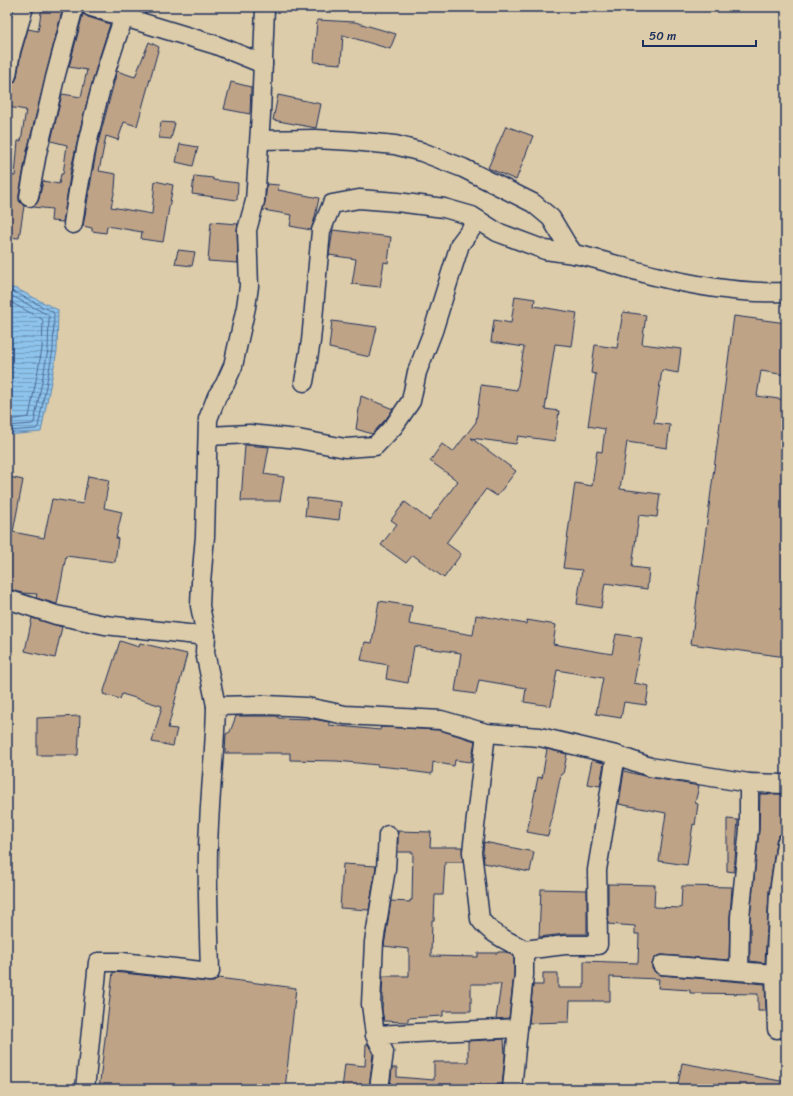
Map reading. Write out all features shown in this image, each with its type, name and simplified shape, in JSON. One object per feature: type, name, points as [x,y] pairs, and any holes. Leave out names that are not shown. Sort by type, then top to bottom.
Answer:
[{"type":"street","points":[[7,75],[11,51],[24,7]]},
{"type":"street","points":[[29,197],[37,154],[55,78],[74,7]]},
{"type":"street","points":[[91,7],[216,45],[263,64]]},
{"type":"street","points":[[85,1089],[98,962],[122,962],[210,972],[208,850],[216,706],[205,652],[206,636],[200,606],[205,536],[208,420],[217,396],[225,384],[233,366],[249,286],[247,230],[255,201],[260,140],[265,7]]},
{"type":"street","points":[[73,224],[79,184],[95,111],[110,54],[124,17]]},
{"type":"street","points":[[260,140],[315,139],[352,141],[395,145],[422,152],[463,168],[533,203],[551,218],[574,254]]},
{"type":"street","points":[[304,382],[311,341],[321,231],[332,204],[359,199],[444,208],[472,216],[497,232],[545,250],[591,257],[652,275],[691,284],[763,293],[786,292]]},
{"type":"street","points":[[208,436],[249,434],[298,439],[345,448],[375,446],[394,426],[411,401],[417,372],[433,331],[460,244],[478,220]]},
{"type":"street","points":[[7,600],[56,615],[105,626],[206,636]]},
{"type":"street","points":[[216,706],[266,704],[307,707],[345,715],[441,720],[486,733],[540,737],[616,756],[650,767],[749,783],[786,784]]},
{"type":"street","points":[[486,733],[472,852],[480,919],[492,932],[524,950],[565,945],[598,945],[597,870],[616,756]]},
{"type":"street","points":[[739,971],[740,917],[749,829],[749,783]]},
{"type":"street","points":[[379,1089],[384,1052],[375,1035],[371,1004],[374,942],[386,869],[388,834]]},
{"type":"street","points":[[777,1029],[775,974],[779,893],[786,843]]},
{"type":"street","points":[[512,1089],[524,975],[524,950]]},
{"type":"street","points":[[662,965],[775,974]]},
{"type":"street","points":[[375,1035],[518,1028]]},
{"type":"water","points":[[7,287],[17,289],[58,310],[57,351],[41,432],[7,435]]},
{"type":"building","points":[[42,7],[63,7],[27,151],[19,195],[19,201],[24,206],[19,238],[7,237],[7,175],[15,176],[18,141],[21,141],[26,110],[8,107],[11,85],[15,82],[17,77],[21,53],[28,29],[38,31]]},
{"type":"building","points":[[83,14],[110,24],[83,117],[71,169],[63,222],[51,221],[52,209],[33,207],[39,199],[43,181],[59,184],[61,174],[63,174],[67,145],[51,141],[62,94],[81,97],[87,70],[69,67]]},
{"type":"building","points":[[317,20],[355,22],[396,34],[390,49],[343,35],[341,64],[314,62]]},
{"type":"building","points":[[149,42],[159,47],[137,126],[124,122],[118,140],[106,136],[99,171],[116,174],[115,189],[111,207],[152,214],[155,181],[173,185],[163,242],[141,239],[142,232],[107,226],[106,233],[92,231],[92,228],[83,226],[97,147],[117,71],[135,77]]},
{"type":"building","points":[[231,82],[251,87],[250,114],[224,109]]},
{"type":"building","points":[[278,95],[321,104],[316,128],[273,120]]},
{"type":"building","points":[[161,122],[175,123],[171,139],[159,138]]},
{"type":"building","points":[[506,126],[533,136],[516,180],[488,168]]},
{"type":"building","points":[[180,144],[198,147],[193,166],[176,162]]},
{"type":"building","points":[[194,176],[238,183],[237,200],[192,194]]},
{"type":"building","points":[[267,184],[279,185],[278,190],[319,198],[311,230],[290,226],[292,215],[263,210]]},
{"type":"building","points":[[211,222],[238,224],[238,263],[208,261]]},
{"type":"building","points":[[333,230],[391,237],[388,263],[384,262],[380,287],[352,284],[356,259],[329,255]]},
{"type":"building","points":[[178,250],[195,252],[192,266],[175,264]]},
{"type":"building","points":[[515,296],[535,299],[534,306],[577,313],[572,346],[555,344],[545,409],[559,411],[555,441],[518,436],[516,444],[471,438],[516,471],[497,496],[486,489],[446,543],[461,554],[444,578],[413,555],[406,563],[381,545],[397,524],[391,520],[405,502],[429,520],[458,481],[430,461],[442,444],[453,452],[476,422],[481,385],[517,390],[524,347],[491,342],[494,320],[511,323]]},
{"type":"building","points":[[623,312],[646,315],[642,344],[681,349],[678,373],[662,370],[654,423],[670,425],[667,448],[627,442],[620,489],[660,494],[657,517],[639,515],[632,567],[649,569],[647,589],[605,583],[601,608],[577,604],[582,570],[563,568],[575,483],[592,486],[597,451],[602,452],[605,429],[588,426],[596,374],[591,373],[595,345],[617,348]]},
{"type":"building","points":[[734,316],[786,323],[786,375],[761,371],[757,396],[786,400],[786,657],[691,644]]},
{"type":"building","points":[[332,321],[377,327],[370,357],[329,348]]},
{"type":"building","points":[[361,396],[393,409],[372,434],[356,429]]},
{"type":"building","points":[[245,445],[269,447],[264,474],[284,477],[280,501],[241,501]]},
{"type":"building","points":[[88,476],[109,480],[104,508],[122,512],[116,538],[118,538],[115,562],[66,556],[57,604],[36,598],[37,594],[22,593],[7,589],[7,490],[9,477],[23,480],[13,532],[44,538],[52,499],[83,504]]},
{"type":"building","points":[[307,498],[341,502],[339,520],[305,516]]},
{"type":"building","points":[[379,601],[412,606],[409,624],[473,635],[476,615],[526,624],[527,620],[556,625],[553,644],[612,654],[616,634],[642,638],[634,683],[649,686],[646,705],[624,702],[621,718],[596,714],[603,678],[557,670],[551,706],[524,702],[526,688],[479,680],[476,694],[455,691],[461,653],[414,646],[408,683],[386,679],[388,665],[361,660],[365,642],[372,643]]},
{"type":"building","points":[[32,618],[62,627],[55,658],[25,651]]},
{"type":"building","points":[[120,641],[139,647],[140,643],[187,654],[168,728],[177,729],[173,746],[152,742],[162,706],[122,694],[120,699],[103,694]]},
{"type":"building","points":[[80,716],[78,755],[37,755],[37,718]]},
{"type":"building","points":[[236,716],[278,716],[278,718],[313,719],[329,722],[329,725],[380,730],[381,727],[439,730],[475,741],[471,762],[455,760],[454,766],[433,762],[432,774],[409,771],[409,769],[377,766],[378,765],[337,761],[290,760],[290,753],[225,753],[226,734],[230,732]]},
{"type":"building","points":[[547,749],[567,754],[563,774],[561,774],[548,836],[527,832],[538,777],[542,778]]},
{"type":"building","points":[[592,760],[604,763],[600,786],[587,784]]},
{"type":"building","points":[[624,771],[699,786],[695,803],[698,804],[695,825],[693,824],[687,865],[659,861],[666,813],[619,804]]},
{"type":"building","points":[[760,794],[786,794],[786,833],[782,833],[778,836],[776,842],[769,892],[765,963],[750,961],[750,918],[759,830]]},
{"type":"building","points":[[727,819],[738,820],[734,872],[727,871]]},
{"type":"building","points":[[398,831],[431,832],[430,847],[462,847],[463,862],[445,862],[443,895],[435,895],[434,920],[432,920],[431,956],[478,957],[478,953],[506,952],[514,956],[514,974],[509,1018],[496,1019],[501,984],[471,984],[471,1011],[443,1011],[443,1016],[408,1018],[408,1022],[384,1021],[382,1010],[383,976],[409,976],[409,949],[384,946],[391,901],[410,902],[410,900],[412,900],[413,852],[398,852]]},
{"type":"building","points":[[484,842],[534,852],[530,872],[484,863]]},
{"type":"building","points":[[343,864],[376,866],[369,910],[340,908]]},
{"type":"building","points":[[608,884],[655,885],[654,907],[681,908],[682,886],[732,887],[729,960],[662,955],[657,956],[654,959],[652,969],[661,975],[765,984],[766,1011],[758,1011],[758,994],[690,993],[690,990],[658,988],[659,979],[610,977],[610,1001],[570,1001],[569,1022],[529,1023],[533,985],[543,985],[543,973],[558,973],[558,988],[584,988],[584,961],[638,963],[639,934],[635,934],[635,926],[608,924]]},
{"type":"building","points":[[541,889],[587,890],[587,934],[565,934],[539,937]]},
{"type":"building","points":[[113,972],[209,982],[214,982],[218,978],[296,988],[285,1089],[99,1089]]},
{"type":"building","points":[[504,1039],[505,1056],[502,1085],[465,1086],[465,1089],[390,1088],[392,1068],[397,1068],[397,1077],[434,1080],[434,1062],[468,1062],[468,1041]]},
{"type":"building","points":[[366,1044],[368,1044],[373,1054],[369,1089],[342,1089],[345,1064],[365,1066]]},
{"type":"building","points":[[682,1063],[786,1082],[786,1089],[677,1089]]}]
